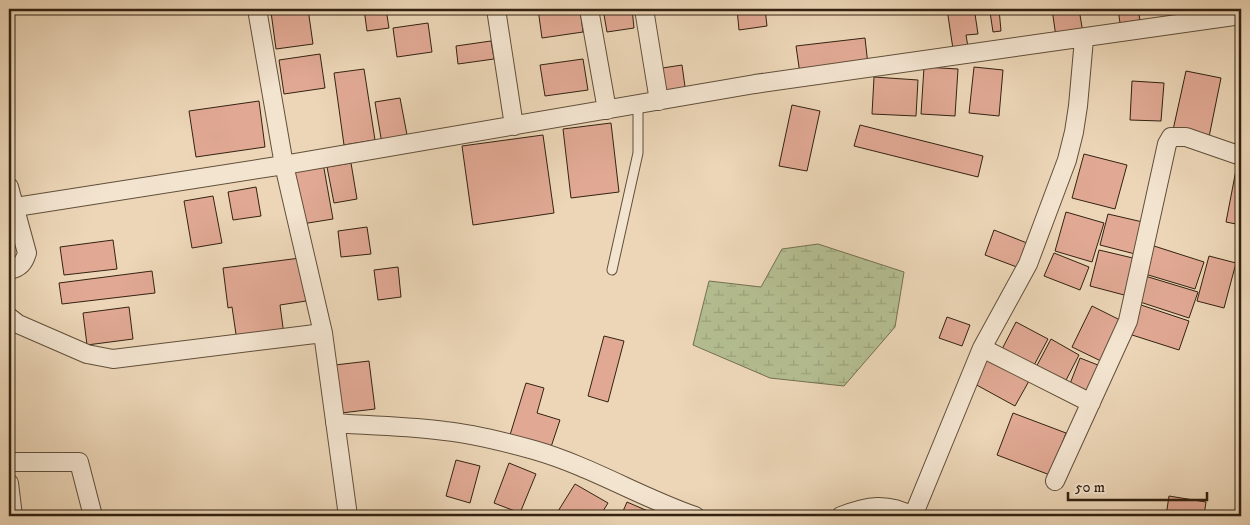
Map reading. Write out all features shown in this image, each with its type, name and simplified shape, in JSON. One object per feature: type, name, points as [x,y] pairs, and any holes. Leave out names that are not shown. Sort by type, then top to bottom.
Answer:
[{"type":"street","points":[[257,9],[284,164],[323,333],[348,516]]},
{"type":"street","points":[[496,9],[514,126]]},
{"type":"street","points":[[589,9],[607,110]]},
{"type":"street","points":[[644,9],[659,101]]},
{"type":"street","points":[[16,207],[514,126],[755,84],[1084,39],[1241,15]]},
{"type":"street","points":[[842,516],[857,510],[879,506],[899,509],[913,516],[982,348],[1028,264],[1066,160],[1074,132],[1078,106],[1084,39]]},
{"type":"street","points":[[1055,481],[1128,322],[1167,144],[1171,137],[1186,137],[1241,156]]},
{"type":"street","points":[[9,187],[28,253],[24,262],[16,269],[9,270]]},
{"type":"street","points":[[9,317],[18,324],[87,354],[113,359],[323,333]]},
{"type":"street","points":[[982,348],[1091,403]]},
{"type":"street","points":[[335,423],[445,431],[481,436],[526,448],[586,468],[695,516]]},
{"type":"street","points":[[9,462],[79,462],[93,516]]},
{"type":"street","points":[[9,483],[13,516]]},
{"type":"lane","points":[[612,270],[638,153],[638,104]]},
{"type":"green space","points":[[818,244],[904,272],[895,327],[844,386],[770,378],[693,345],[709,281],[761,287],[782,249]]},
{"type":"building","points":[[308,9],[313,44],[276,49],[271,12]]},
{"type":"building","points":[[364,9],[386,9],[389,28],[367,31]]},
{"type":"building","points":[[538,9],[580,9],[583,32],[542,38]]},
{"type":"building","points":[[603,9],[632,9],[634,28],[607,32]]},
{"type":"building","points":[[737,9],[765,9],[767,26],[739,30]]},
{"type":"building","points":[[947,9],[999,9],[1001,31],[993,32],[990,12],[975,14],[978,34],[966,35],[968,47],[953,49]]},
{"type":"building","points":[[1052,9],[1079,9],[1083,33],[1056,37]]},
{"type":"building","points":[[1118,9],[1138,9],[1140,20],[1120,23]]},
{"type":"building","points":[[428,23],[432,52],[397,57],[393,28]]},
{"type":"building","points":[[865,38],[868,65],[800,74],[796,46]]},
{"type":"building","points":[[491,41],[494,59],[458,64],[456,46]]},
{"type":"building","points":[[320,54],[325,88],[284,94],[279,60]]},
{"type":"building","points":[[583,59],[588,90],[545,96],[540,65]]},
{"type":"building","points":[[682,65],[686,94],[660,98],[656,69]]},
{"type":"building","points":[[924,67],[958,69],[955,116],[921,114]]},
{"type":"building","points":[[974,67],[1003,70],[999,116],[969,113]]},
{"type":"building","points":[[364,69],[375,140],[344,145],[334,73]]},
{"type":"building","points":[[1186,71],[1221,78],[1209,137],[1173,130]]},
{"type":"building","points":[[874,77],[918,80],[916,116],[872,114]]},
{"type":"building","points":[[1132,81],[1164,83],[1161,121],[1130,120]]},
{"type":"building","points":[[400,98],[408,140],[382,144],[375,102]]},
{"type":"building","points":[[259,101],[265,147],[196,157],[189,111]]},
{"type":"building","points":[[792,105],[820,111],[807,171],[779,166]]},
{"type":"building","points":[[1241,119],[1241,150],[1234,148]]},
{"type":"building","points":[[611,123],[619,192],[571,198],[563,129]]},
{"type":"building","points":[[860,125],[983,156],[978,177],[854,146]]},
{"type":"building","points":[[543,135],[554,213],[473,225],[462,146]]},
{"type":"building","points":[[1084,154],[1127,165],[1115,209],[1072,198]]},
{"type":"building","points":[[323,163],[333,219],[302,224],[292,169]]},
{"type":"building","points":[[351,163],[357,199],[334,203],[327,167]]},
{"type":"building","points":[[1236,170],[1241,171],[1241,225],[1226,222]]},
{"type":"building","points":[[256,187],[261,216],[233,220],[228,192]]},
{"type":"building","points":[[213,196],[222,243],[192,248],[184,201]]},
{"type":"building","points":[[1066,212],[1104,223],[1092,262],[1055,251]]},
{"type":"building","points":[[1108,214],[1147,223],[1139,255],[1100,245]]},
{"type":"building","points":[[367,227],[371,254],[341,257],[338,231]]},
{"type":"building","points":[[994,230],[1032,245],[1022,269],[985,255]]},
{"type":"building","points":[[113,240],[117,269],[64,275],[60,247]]},
{"type":"building","points":[[1154,246],[1204,262],[1195,289],[1145,274]]},
{"type":"building","points":[[1099,250],[1137,259],[1128,296],[1090,286]]},
{"type":"building","points":[[1054,253],[1089,267],[1080,290],[1044,276]]},
{"type":"building","points":[[1209,256],[1236,263],[1224,308],[1197,301]]},
{"type":"building","points":[[300,258],[306,301],[280,305],[284,335],[237,341],[232,307],[228,308],[223,268]]},
{"type":"building","points":[[398,267],[401,297],[378,300],[374,270]]},
{"type":"building","points":[[152,271],[155,293],[62,304],[59,283]]},
{"type":"building","points":[[1145,276],[1198,292],[1189,318],[1137,301]]},
{"type":"building","points":[[1138,304],[1189,321],[1179,350],[1129,334]]},
{"type":"building","points":[[1092,306],[1124,322],[1105,363],[1072,347]]},
{"type":"building","points":[[129,307],[133,339],[87,345],[83,313]]},
{"type":"building","points":[[947,317],[970,325],[962,346],[939,338]]},
{"type":"building","points":[[1016,322],[1048,339],[1032,369],[1000,353]]},
{"type":"building","points":[[604,336],[624,341],[608,402],[588,396]]},
{"type":"building","points":[[1051,339],[1079,355],[1063,386],[1034,371]]},
{"type":"building","points":[[986,358],[1029,381],[1015,406],[973,383]]},
{"type":"building","points":[[1080,358],[1103,367],[1091,398],[1068,389]]},
{"type":"building","points":[[369,361],[375,409],[341,413],[335,365]]},
{"type":"building","points":[[526,383],[544,388],[537,413],[560,420],[551,447],[510,435]]},
{"type":"building","points":[[1013,413],[1066,433],[1050,475],[997,455]]},
{"type":"building","points":[[456,460],[480,466],[470,503],[446,496]]},
{"type":"building","points":[[509,463],[536,474],[520,513],[494,503]]},
{"type":"building","points":[[575,484],[608,503],[600,516],[555,516]]},
{"type":"building","points":[[1169,496],[1206,502],[1204,516],[1166,516]]},
{"type":"building","points":[[627,502],[657,515],[621,516]]}]
